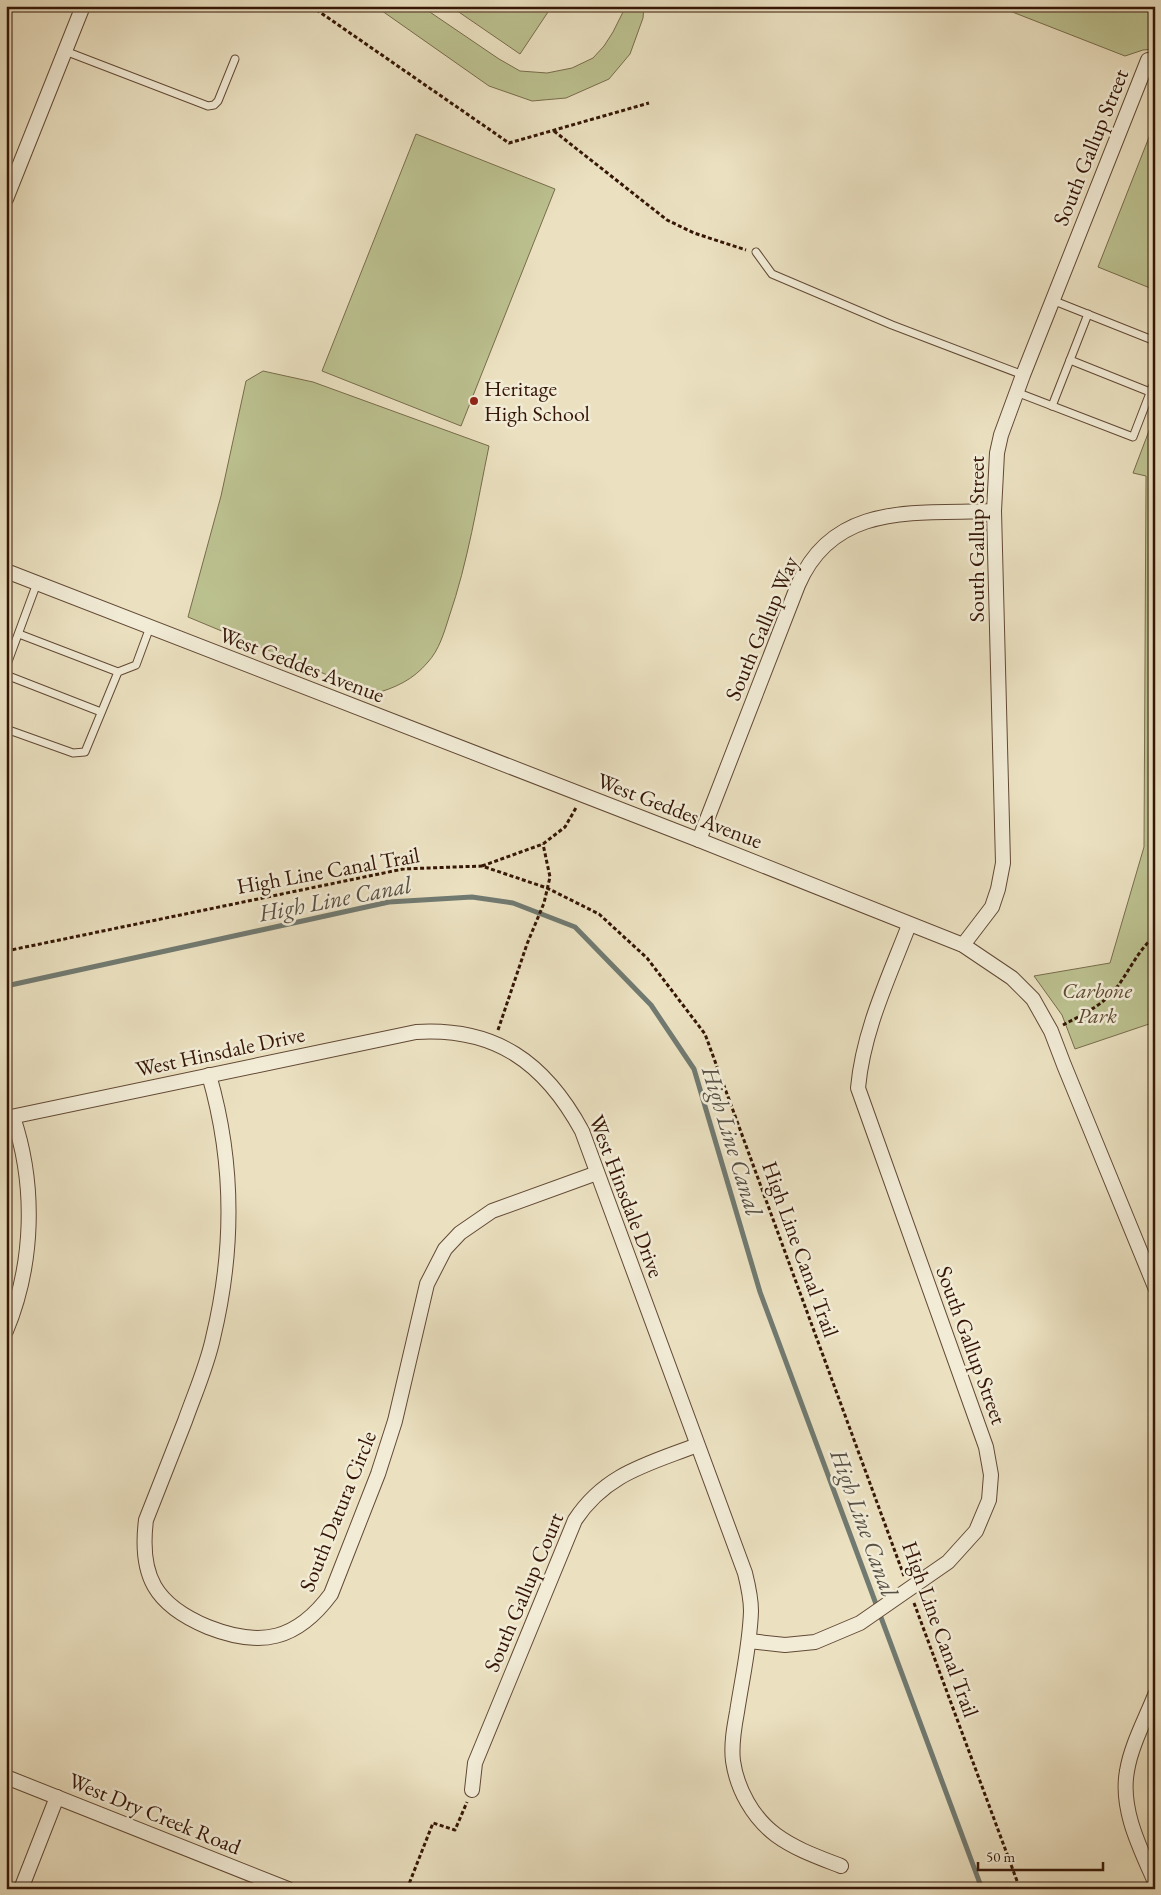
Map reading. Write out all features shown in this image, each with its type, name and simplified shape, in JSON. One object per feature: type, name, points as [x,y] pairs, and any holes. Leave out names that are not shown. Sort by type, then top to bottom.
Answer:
[{"type":"street","points":[[6,199],[11,171],[65,51],[82,6]]},
{"type":"street","name":"South Gallup Street","points":[[963,945],[992,907],[1003,864],[994,512],[997,453],[1001,435],[1022,375],[1148,60]]},
{"type":"street","name":"South Gallup Way","points":[[699,840],[798,585],[805,569],[816,553],[840,532],[881,517],[891,515],[994,512]]},
{"type":"street","name":"West Geddes Avenue","points":[[6,571],[699,840],[963,945],[1012,978],[1033,1000],[1051,1031],[1155,1287]]},
{"type":"street","name":"South Gallup Street","points":[[748,1641],[785,1645],[815,1642],[860,1622],[948,1562],[976,1531],[989,1500],[991,1475],[986,1447],[858,1088],[860,1066],[866,1042],[909,924]]},
{"type":"street","name":"West Hinsdale Drive","points":[[10,1117],[416,1032],[430,1031],[457,1034],[494,1043],[517,1056],[551,1083],[568,1106],[582,1131],[745,1573],[751,1609],[733,1738],[733,1760],[740,1786],[751,1807],[767,1828],[797,1848],[841,1866]]},
{"type":"street","name":"South Datura Circle","points":[[209,1075],[227,1154],[229,1192],[228,1238],[223,1290],[213,1339],[201,1378],[146,1520],[143,1542],[144,1560],[150,1578],[168,1604],[188,1618],[227,1635],[248,1639],[263,1638],[292,1630],[320,1610],[331,1594],[378,1474],[395,1421],[427,1284],[445,1249],[460,1232],[492,1211],[597,1172]]},
{"type":"street","points":[[6,1331],[18,1293],[27,1248],[29,1225],[26,1167],[21,1139],[10,1117]]},
{"type":"street","name":"South Gallup Court","points":[[472,1790],[475,1763],[569,1532],[579,1513],[601,1489],[616,1478],[698,1445]]},
{"type":"street","points":[[1155,1695],[1130,1757],[1125,1788],[1130,1822],[1155,1882]]},
{"type":"street","name":"West Dry Creek Road","points":[[6,1777],[272,1886],[288,1889]]},
{"type":"street","points":[[21,1889],[57,1797]]},
{"type":"lane","points":[[65,51],[208,106],[214,105],[218,101],[234,59]]},
{"type":"lane","points":[[756,252],[772,274],[892,325],[1022,375]]},
{"type":"lane","points":[[1052,300],[1155,341]]},
{"type":"lane","points":[[1052,406],[1088,314]]},
{"type":"lane","points":[[1070,360],[1150,392]]},
{"type":"lane","points":[[1016,392],[1133,437],[1155,380]]},
{"type":"lane","points":[[6,667],[37,583]]},
{"type":"lane","points":[[19,634],[118,672],[136,665],[150,627]]},
{"type":"lane","points":[[6,729],[73,753],[86,752],[118,672]]},
{"type":"lane","points":[[6,676],[101,712]]},
{"type":"path","points":[[311,6],[509,143],[649,103]]},
{"type":"path","points":[[554,130],[667,220],[694,233],[756,252]]},
{"type":"path","points":[[482,866],[543,844],[565,827],[584,796]]},
{"type":"path","points":[[494,1043],[527,944],[544,903],[550,877],[543,844]]},
{"type":"path","name":"High Line Canal Trail","points":[[6,951],[403,869],[482,866],[547,888],[599,914],[647,958],[705,1034],[1020,1889]]},
{"type":"path","points":[[1051,1031],[1073,1020],[1109,997],[1138,954],[1155,936]]},
{"type":"path","points":[[407,1889],[433,1824],[455,1830],[472,1790]]},
{"type":"green space","points":[[375,6],[421,6],[520,71],[547,73],[572,68],[593,58],[613,32],[623,12],[623,6],[644,6],[643,18],[630,54],[609,79],[566,98],[532,101],[489,86]]},
{"type":"green space","points":[[450,6],[552,6],[520,54]]},
{"type":"green space","points":[[997,6],[1155,6],[1155,49],[1143,50],[1125,56]]},
{"type":"green space","points":[[1155,122],[1155,290],[1098,267]]},
{"type":"green space","points":[[416,134],[555,189],[461,426],[322,371]]},
{"type":"green space","points":[[263,371],[313,382],[489,446],[467,554],[441,641],[432,657],[416,674],[389,689],[373,694],[188,617],[221,496],[246,381]]},
{"type":"green space","name":"Carbone Park","points":[[1155,415],[1155,1022],[1075,1049],[1062,1015],[1034,976],[1110,963],[1144,847],[1146,476],[1133,473]]},
{"type":"waterway","name":"High Line Canal","points":[[6,986],[389,902],[472,897],[513,903],[575,927],[651,1005],[694,1069],[760,1292],[982,1889]]},
{"type":"place","name":"Heritage High School","points":[[474,401]]}]
